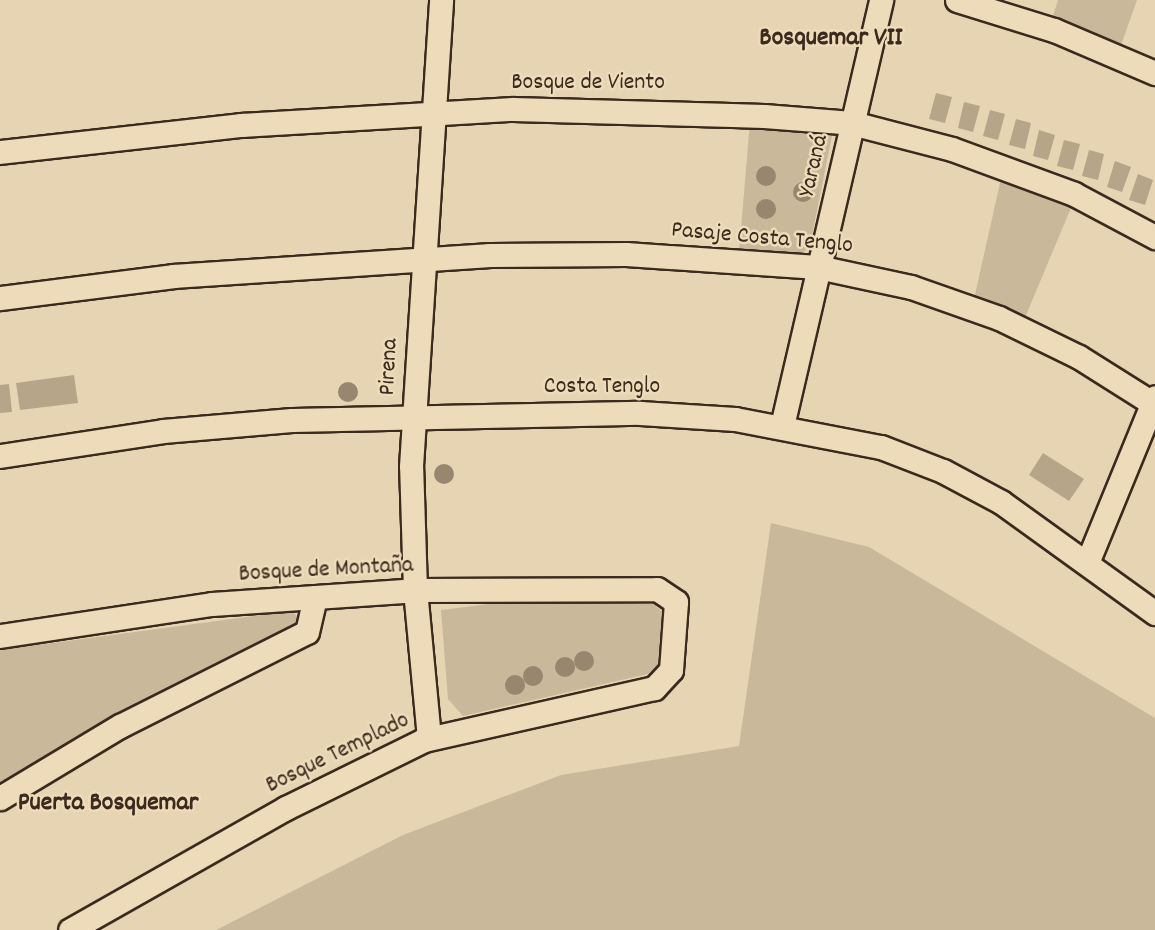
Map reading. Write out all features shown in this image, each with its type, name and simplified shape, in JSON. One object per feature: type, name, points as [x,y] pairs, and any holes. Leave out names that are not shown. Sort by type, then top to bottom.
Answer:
[{"type":"street","name":"Pirena","points":[[429,738],[415,590],[413,418],[441,0]]},
{"type":"street","name":"Yaraná","points":[[782,426],[881,0]]},
{"type":"street","points":[[957,0],[1031,22],[1155,74]]},
{"type":"street","name":"Bosque de Viento","points":[[0,152],[241,125],[595,107],[852,123],[1021,173],[1155,237]]},
{"type":"street","name":"Pasaje Costa Tenglo","points":[[0,298],[173,276],[571,253],[818,267],[911,288],[999,318],[1079,357],[1154,399]]},
{"type":"street","points":[[1087,563],[1154,399]]},
{"type":"street","name":"Costa Tenglo","points":[[0,456],[228,425],[640,413],[782,426],[923,462],[1000,502],[1155,612]]},
{"type":"street","name":"Bosque de Montaña","points":[[0,636],[212,604],[415,590],[657,589],[671,595],[678,612],[671,670],[654,688]]},
{"type":"street","points":[[0,797],[121,726],[307,632],[315,597]]},
{"type":"street","name":"Bosque Templado","points":[[70,930],[286,808],[429,738],[654,688]]},
{"type":"shaded area","points":[[1058,0],[1137,0],[1120,48],[1052,19]]},
{"type":"shaded area","points":[[750,122],[833,131],[810,245],[803,253],[739,252]]},
{"type":"shaded area","points":[[1002,174],[1073,203],[1024,320],[974,299]]},
{"type":"shaded area","points":[[771,523],[869,547],[1155,718],[1155,930],[216,930],[403,835],[561,775],[739,746]]},
{"type":"shaded area","points":[[497,603],[653,604],[664,613],[662,661],[648,674],[463,716],[448,699],[441,610]]},
{"type":"shaded area","points":[[292,611],[304,625],[0,788],[0,650]]},
{"type":"building","points":[[936,93],[952,97],[945,123],[929,119]]},
{"type":"building","points":[[964,102],[980,106],[973,132],[958,128]]},
{"type":"building","points":[[990,110],[1005,114],[998,140],[983,136]]},
{"type":"building","points":[[1016,119],[1031,123],[1025,149],[1009,145]]},
{"type":"building","points":[[1039,130],[1055,135],[1048,160],[1033,156]]},
{"type":"building","points":[[1064,140],[1080,144],[1073,170],[1057,166]]},
{"type":"building","points":[[1089,150],[1104,154],[1098,180],[1082,176]]},
{"type":"building","points":[[1115,161],[1131,167],[1122,192],[1107,187]]},
{"type":"building","points":[[1138,174],[1153,180],[1145,205],[1129,200]]},
{"type":"building","points":[[74,375],[78,403],[20,410],[16,383]]},
{"type":"building","points":[[9,384],[12,412],[0,413],[0,385]]},
{"type":"building","points":[[1043,453],[1084,479],[1069,501],[1029,475]]},
{"type":"district","name":"Bosquemar VII","points":[[831,39]]},
{"type":"district","name":"Puerta Bosquemar","points":[[108,804]]}]
